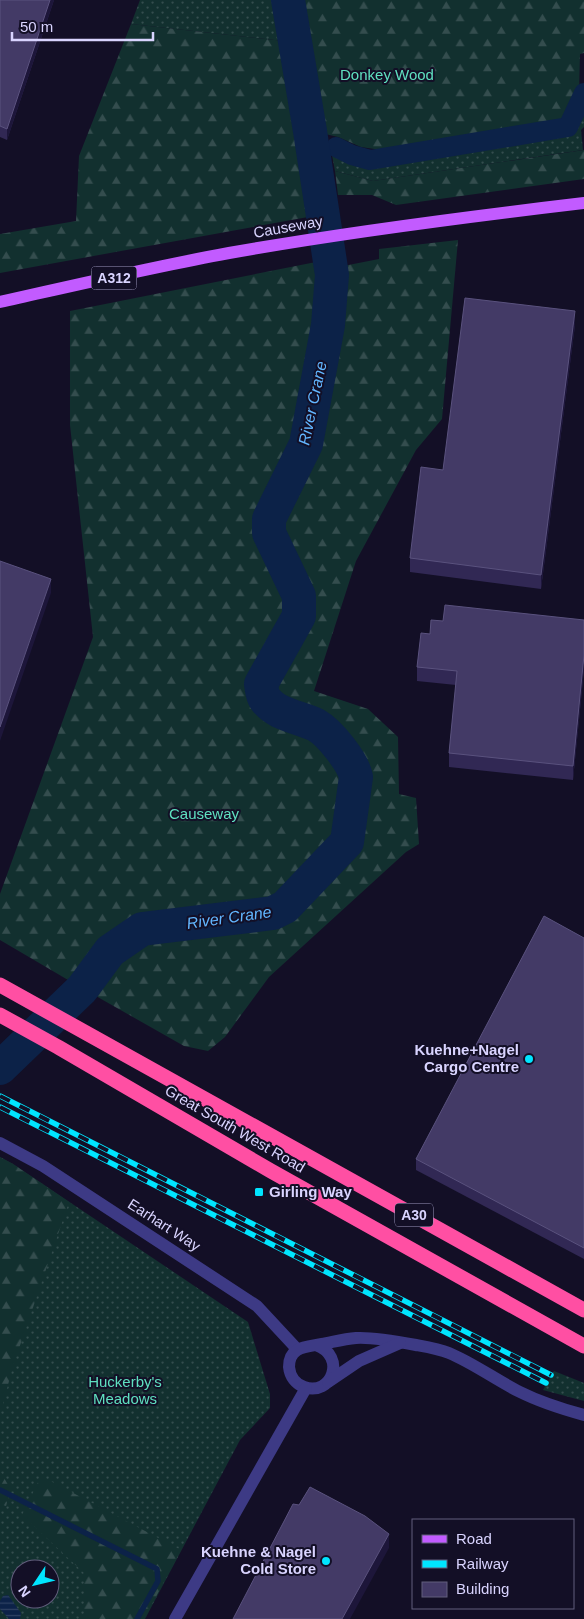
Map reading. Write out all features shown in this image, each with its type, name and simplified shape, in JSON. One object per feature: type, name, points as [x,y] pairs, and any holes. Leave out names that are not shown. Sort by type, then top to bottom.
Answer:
[{"type":"highway","name":"Great South West Road","points":[[0,985],[584,1310]]},
{"type":"highway","name":"Great South West Road","points":[[4,1017],[584,1346]]},
{"type":"main road","name":"Causeway","points":[[0,302],[283,244],[381,228],[584,202]]},
{"type":"street","name":"Earhart Way","points":[[0,1143],[43,1166],[257,1306],[298,1349]]},
{"type":"street","points":[[400,1343],[359,1361],[326,1384],[313,1389],[306,1388],[294,1381],[291,1375],[290,1361],[298,1349],[309,1345],[357,1338],[418,1345],[449,1354],[544,1404],[584,1415]]},
{"type":"street","points":[[316,1345],[328,1352],[334,1364],[331,1378],[326,1384]]},
{"type":"street","points":[[175,1619],[306,1388]]},
{"type":"green space","points":[[140,0],[278,0],[284,41],[131,24]]},
{"type":"green space","name":"Donkey Wood","points":[[297,0],[584,0],[584,53],[580,54],[579,94],[564,122],[388,151],[361,147],[338,137],[317,132],[296,7]]},
{"type":"green space","points":[[131,24],[284,41],[308,217],[0,273],[0,234],[76,221],[79,156]]},
{"type":"green space","points":[[584,101],[584,127],[581,130],[583,150],[373,181],[335,171],[332,155],[369,166],[570,130]]},
{"type":"green space","points":[[584,150],[584,179],[396,205],[372,195],[338,195],[335,171],[373,181]]},
{"type":"green space","name":"Causeway","points":[[458,240],[442,419],[416,450],[356,561],[314,691],[368,709],[398,737],[399,794],[416,798],[419,844],[406,852],[269,977],[225,1037],[208,1051],[184,1046],[0,940],[0,894],[93,637],[70,425],[70,311],[321,261],[323,270],[379,259],[379,249]]},
{"type":"green space","name":"Huckerby's Meadows","points":[[0,1157],[248,1322],[270,1394],[270,1408],[240,1440],[145,1619],[0,1619]]},
{"type":"green space","points":[[0,1157],[69,1202],[13,1366],[0,1415]]},
{"type":"green space","points":[[554,1371],[584,1383],[584,1401],[543,1390]]},
{"type":"green space","points":[[0,1471],[11,1490],[6,1506],[0,1504]]},
{"type":"green space","points":[[41,1476],[181,1550],[144,1619],[84,1619],[84,1573],[22,1515]]},
{"type":"water","points":[[8,1595],[10,1598],[10,1609],[18,1609],[21,1613],[20,1619],[9,1619],[0,1609],[0,1601],[3,1596]]},
{"type":"building","points":[[0,0],[50,0],[7,129],[0,126]]},
{"type":"building","points":[[465,298],[575,311],[541,575],[410,558],[421,467],[443,470]]},
{"type":"building","points":[[0,561],[51,579],[0,727]]},
{"type":"building","points":[[445,605],[584,620],[584,655],[573,766],[449,753],[457,671],[417,667],[421,633],[430,634],[431,620],[443,621]]},
{"type":"building","name":"Kuehne+Nagel Cargo Centre","points":[[544,916],[584,938],[584,1248],[416,1159]]},
{"type":"building","name":"Kuehne & Nagel Cold Store","points":[[310,1487],[365,1516],[389,1534],[342,1619],[233,1619],[293,1504],[299,1505]]},
{"type":"waterway","name":"River Crane","points":[[0,1068],[82,989],[110,951],[142,929],[273,913],[285,907],[347,842],[356,777],[346,756],[334,741],[316,725],[275,709],[263,696],[261,684],[299,616],[299,596],[269,533],[269,519],[306,444],[328,325],[332,275],[288,0]]},
{"type":"waterway","points":[[336,147],[352,155],[370,160],[568,127],[584,93]]},
{"type":"waterway","name":"River Crane","points":[[310,131],[317,139]]},
{"type":"waterway","points":[[0,1490],[157,1569],[158,1581],[137,1619]]},
{"type":"railway","points":[[0,1096],[551,1375]]},
{"type":"railway","points":[[0,1107],[546,1383]]},
{"type":"place","name":"Kuehne+Nagel Cargo Centre","points":[[529,1059]]},
{"type":"place","name":"Girling Way","points":[[259,1192]]},
{"type":"place","name":"Kuehne & Nagel Cold Store","points":[[326,1561]]}]
